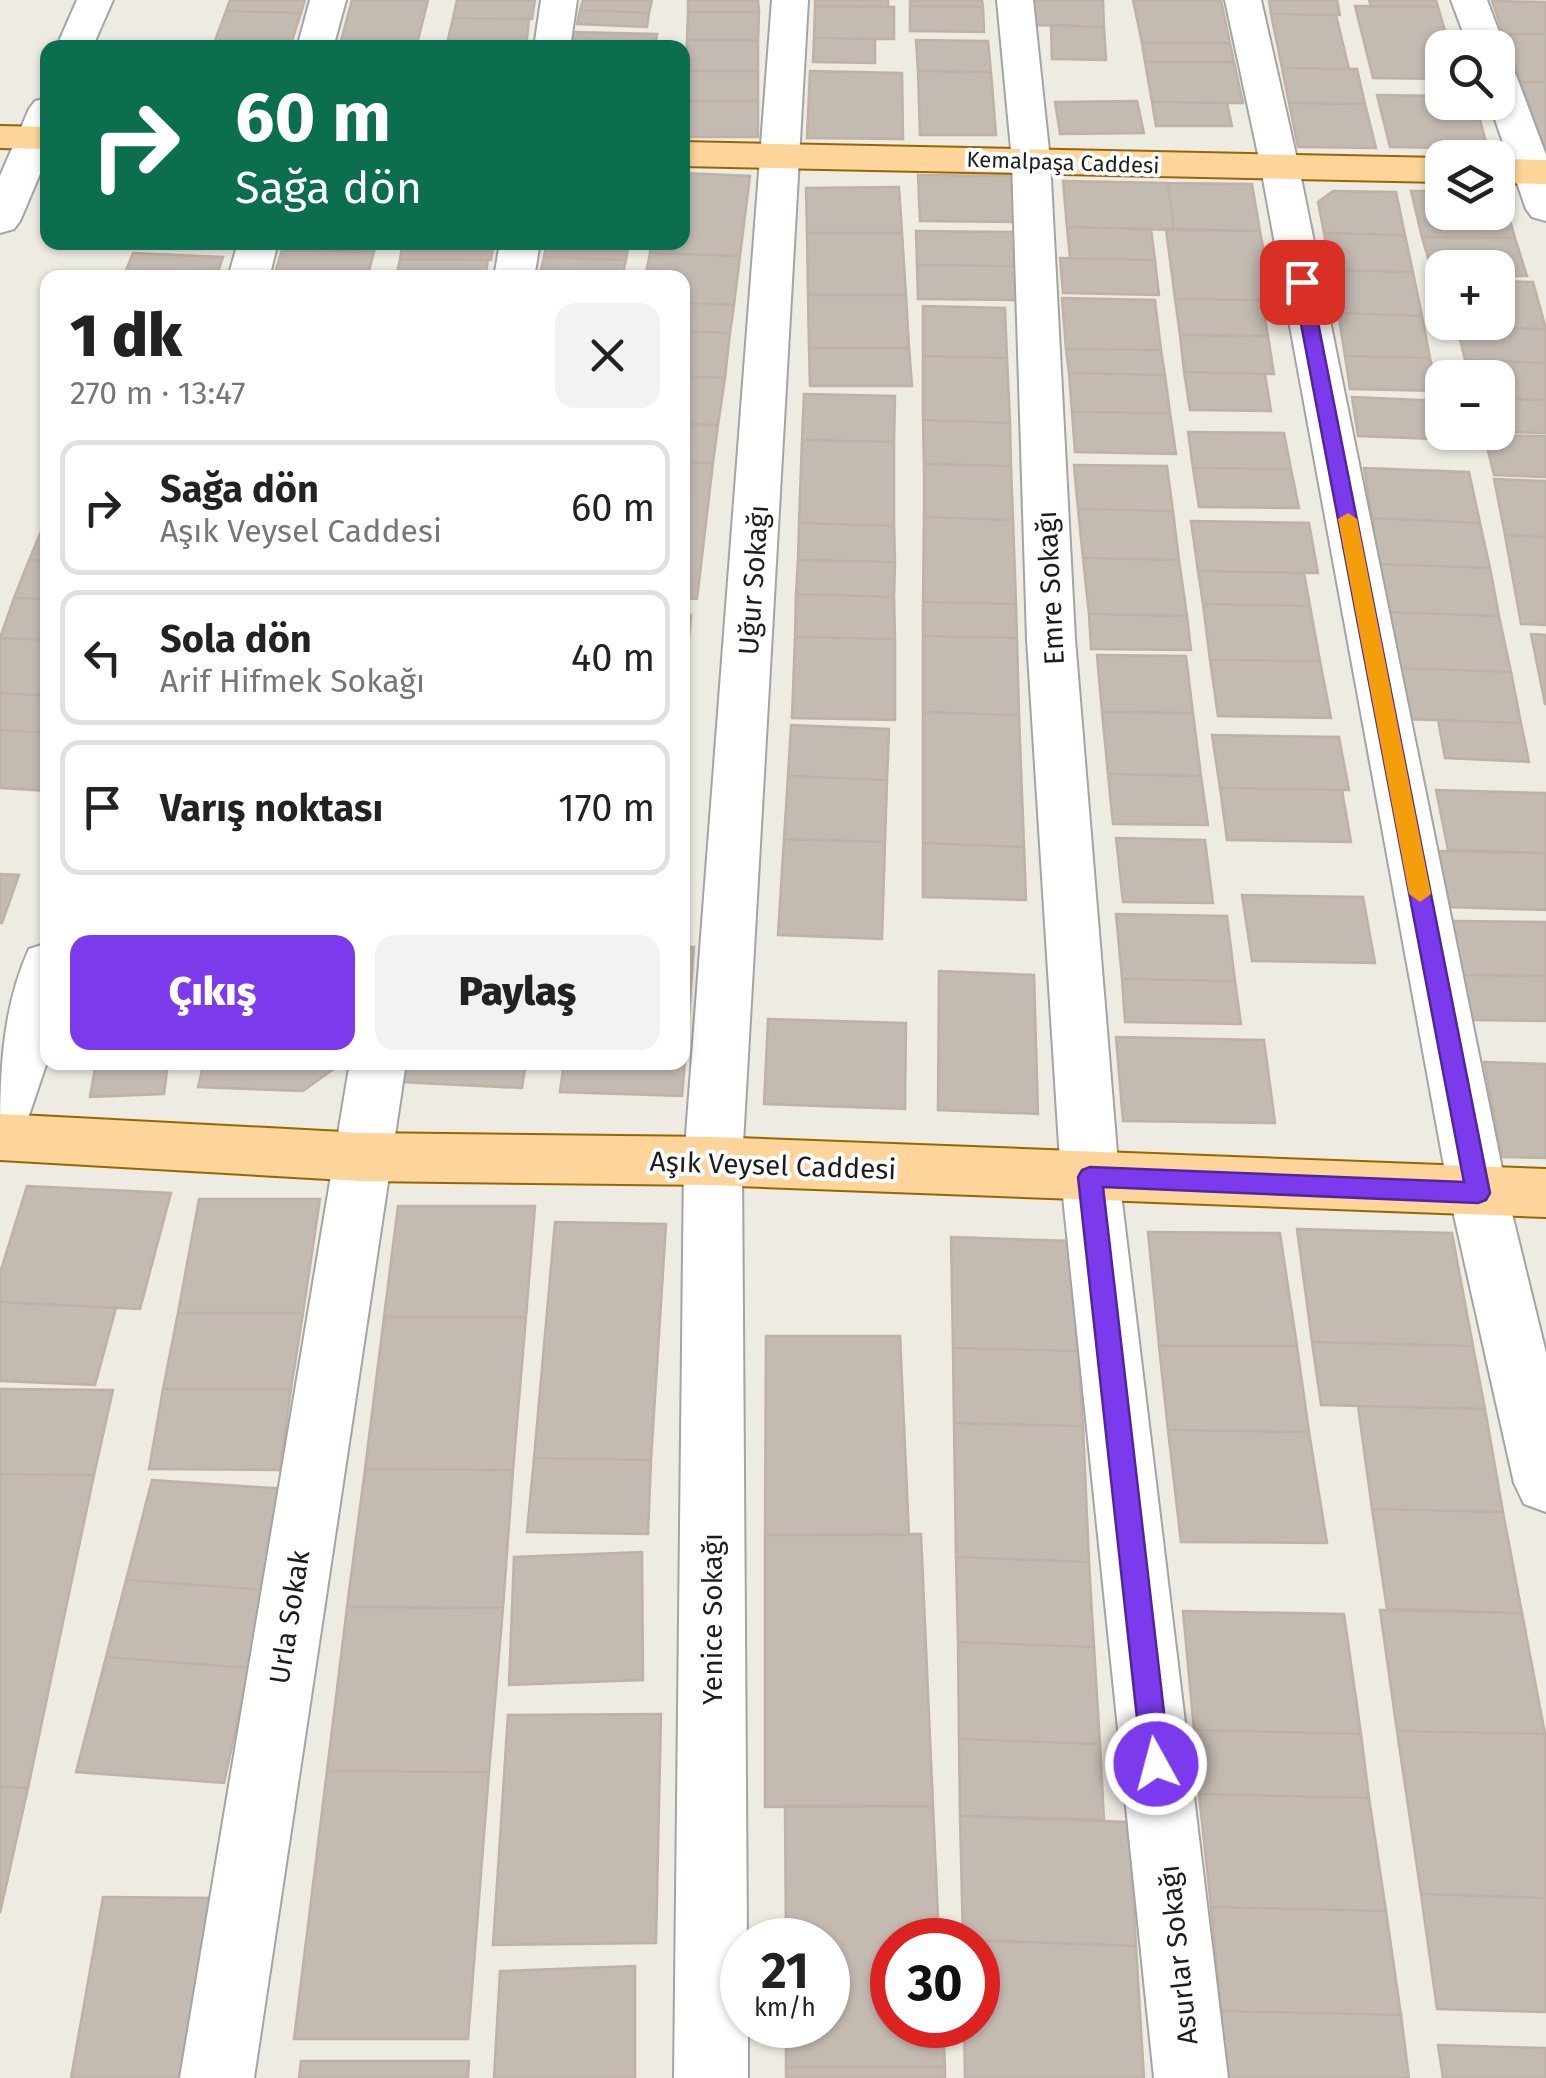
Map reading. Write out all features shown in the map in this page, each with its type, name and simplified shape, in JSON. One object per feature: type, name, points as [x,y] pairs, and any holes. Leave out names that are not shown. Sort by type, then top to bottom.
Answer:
[{"type":"main road","name":"Kemalpaşa Caddesi","points":[[690,154],[1425,170]]},
{"type":"main road","name":"Aşık Veysel Caddesi","points":[[0,1137],[362,1157],[713,1160],[1546,1193]]},
{"type":"street","points":[[78,40],[95,0]]},
{"type":"street","points":[[316,40],[328,0]]},
{"type":"street","points":[[553,40],[559,0]]},
{"type":"street","name":"Uğur Sokağı","points":[[713,1160],[790,0]]},
{"type":"street","name":"Emre Sokağı","points":[[1016,0],[1032,160],[1051,639],[1090,1177]]},
{"type":"street","points":[[1243,0],[1280,168],[1478,1193],[1546,1483]]},
{"type":"street","points":[[1469,0],[1480,30]]},
{"type":"street","points":[[1511,120],[1526,172],[1546,210]]},
{"type":"street","points":[[0,220],[32,130]]},
{"type":"street","points":[[0,1126],[40,991]]},
{"type":"street","name":"Urla Sokak","points":[[217,2078],[377,1070]]},
{"type":"street","name":"Yenice Sokağı","points":[[711,2078],[713,1160]]},
{"type":"street","name":"Asurlar Sokağı","points":[[1090,1177],[1191,2078]]},
{"type":"building","points":[[230,0],[305,0],[301,13],[226,11]]},
{"type":"building","points":[[352,0],[428,0],[418,40],[341,40]]},
{"type":"building","points":[[457,0],[535,0],[532,19],[453,18]]},
{"type":"building","points":[[583,0],[652,0],[649,13],[580,10]]},
{"type":"building","points":[[688,0],[758,0],[759,12],[688,12]]},
{"type":"building","points":[[815,0],[888,0],[888,7],[815,6]]},
{"type":"building","points":[[910,0],[982,0],[983,7],[910,6]]},
{"type":"building","points":[[1029,0],[1103,0],[1104,27],[1029,25]]},
{"type":"building","points":[[1133,0],[1221,0],[1230,43],[1142,43]]},
{"type":"building","points":[[1269,0],[1337,0],[1340,15],[1271,14]]},
{"type":"building","points":[[1369,0],[1436,0],[1438,7],[1371,6]]},
{"type":"building","points":[[1492,1],[1546,2],[1546,34],[1502,30]]},
{"type":"building","points":[[815,6],[894,7],[894,39],[814,38]]},
{"type":"building","points":[[910,6],[983,7],[984,32],[910,31]]},
{"type":"building","points":[[1355,6],[1438,7],[1445,30],[1425,30],[1425,79],[1373,78]]},
{"type":"building","points":[[580,10],[649,13],[647,27],[577,24]]},
{"type":"building","points":[[226,11],[301,13],[292,40],[215,40]]},
{"type":"building","points":[[688,12],[759,12],[758,40],[687,40]]},
{"type":"building","points":[[1271,14],[1336,15],[1349,69],[1282,68]]},
{"type":"building","points":[[453,18],[529,19],[527,40],[448,40]]},
{"type":"building","points":[[1051,25],[1104,27],[1106,60],[1052,59]]},
{"type":"building","points":[[572,32],[657,34],[656,40],[570,40]]},
{"type":"building","points":[[1515,34],[1546,34],[1546,82],[1521,82],[1515,66]]},
{"type":"building","points":[[814,38],[875,39],[875,63],[813,62]]},
{"type":"building","points":[[690,40],[758,40],[758,71],[690,71]]},
{"type":"building","points":[[916,40],[988,41],[991,72],[918,71]]},
{"type":"building","points":[[1142,43],[1230,43],[1234,62],[1145,62]]},
{"type":"building","points":[[1145,62],[1234,62],[1243,103],[1152,102]]},
{"type":"building","points":[[1282,68],[1357,69],[1365,104],[1289,103]]},
{"type":"building","points":[[690,71],[758,71],[758,101],[690,101]]},
{"type":"building","points":[[810,71],[902,73],[903,139],[807,138]]},
{"type":"building","points":[[918,71],[991,72],[996,135],[920,135]]},
{"type":"building","points":[[1521,82],[1546,82],[1546,150],[1545,150]]},
{"type":"building","points":[[1377,95],[1425,96],[1425,120],[1480,120],[1486,140],[1425,140],[1425,148],[1390,147]]},
{"type":"building","points":[[690,101],[758,101],[758,137],[690,137]]},
{"type":"building","points":[[1137,101],[1144,133],[1060,134],[1055,102]]},
{"type":"building","points":[[1152,102],[1227,103],[1232,126],[1156,126]]},
{"type":"building","points":[[1289,103],[1365,104],[1376,148],[1298,147]]},
{"type":"building","points":[[690,173],[750,176],[740,256],[650,253],[690,250]]},
{"type":"building","points":[[918,175],[1011,176],[1014,222],[920,221]]},
{"type":"building","points":[[1063,181],[1168,183],[1174,230],[1067,227]]},
{"type":"building","points":[[1168,183],[1252,184],[1260,231],[1174,230]]},
{"type":"building","points":[[899,187],[902,233],[807,233],[806,188]]},
{"type":"building","points":[[1333,191],[1396,192],[1405,235],[1324,233],[1318,202]]},
{"type":"building","points":[[1411,191],[1425,191],[1425,230],[1513,230],[1515,238],[1422,237]]},
{"type":"building","points":[[1067,227],[1151,229],[1155,260],[1070,258]]},
{"type":"building","points":[[1166,229],[1260,231],[1273,300],[1175,299]]},
{"type":"building","points":[[916,231],[1014,232],[1016,266],[917,265]]},
{"type":"building","points":[[807,233],[902,233],[906,295],[808,295]]},
{"type":"building","points":[[1324,233],[1405,235],[1413,272],[1330,270]]},
{"type":"building","points":[[1422,237],[1515,238],[1527,276],[1515,276],[1515,250],[1426,250]]},
{"type":"building","points":[[282,250],[374,250],[374,252]]},
{"type":"building","points":[[282,250],[374,252],[369,270],[276,270]]},
{"type":"building","points":[[402,250],[493,250],[491,260],[400,259]]},
{"type":"building","points":[[545,250],[628,250],[626,260],[544,257]]},
{"type":"building","points":[[133,253],[223,257],[219,270],[126,270]]},
{"type":"building","points":[[650,253],[740,256],[734,305],[690,303],[690,270],[647,270]]},
{"type":"building","points":[[544,257],[626,260],[624,270],[541,270]]},
{"type":"building","points":[[1060,258],[1155,260],[1159,295],[1063,293]]},
{"type":"building","points":[[400,259],[488,260],[486,270],[398,270]]},
{"type":"building","points":[[917,265],[1016,266],[1019,300],[918,299]]},
{"type":"building","points":[[1330,270],[1413,272],[1422,316],[1338,313]]},
{"type":"building","points":[[1515,281],[1533,282],[1546,329],[1515,328]]},
{"type":"building","points":[[808,295],[906,295],[909,348],[809,348]]},
{"type":"building","points":[[1062,298],[1155,300],[1161,350],[1066,349]]},
{"type":"building","points":[[1175,299],[1262,300],[1268,336],[1180,335]]},
{"type":"building","points":[[690,303],[734,305],[730,333],[690,331]]},
{"type":"building","points":[[923,306],[1005,308],[1007,358],[923,356]]},
{"type":"building","points":[[1338,313],[1422,316],[1430,358],[1345,356]]},
{"type":"building","points":[[1515,328],[1546,329],[1546,363],[1465,360],[1460,340],[1515,340]]},
{"type":"building","points":[[690,331],[730,333],[725,378],[690,376]]},
{"type":"building","points":[[1180,335],[1268,336],[1274,374],[1184,372]]},
{"type":"building","points":[[809,348],[909,348],[912,386],[810,386]]},
{"type":"building","points":[[1066,349],[1161,350],[1165,375],[1069,373]]},
{"type":"building","points":[[923,356],[1007,358],[1010,423],[923,420]]},
{"type":"building","points":[[1345,356],[1430,358],[1425,360],[1425,391],[1350,389]]},
{"type":"building","points":[[1515,362],[1546,363],[1546,400],[1515,399]]},
{"type":"building","points":[[1184,372],[1265,374],[1271,411],[1190,410]]},
{"type":"building","points":[[1069,373],[1165,375],[1170,413],[1072,412]]},
{"type":"building","points":[[690,376],[725,378],[718,425],[690,424]]},
{"type":"building","points":[[804,394],[895,396],[894,442],[802,440]]},
{"type":"building","points":[[1352,397],[1425,400],[1425,439],[1358,436]]},
{"type":"building","points":[[1515,399],[1546,400],[1546,433],[1515,432]]},
{"type":"building","points":[[1072,412],[1170,413],[1176,454],[1075,452]]},
{"type":"building","points":[[923,420],[1010,423],[1011,466],[924,464]]},
{"type":"building","points":[[690,424],[718,425],[713,463],[690,462]]},
{"type":"building","points":[[1188,432],[1284,433],[1291,469],[1193,468]]},
{"type":"building","points":[[1515,436],[1546,436],[1546,477],[1494,475],[1488,450],[1515,450]]},
{"type":"building","points":[[802,440],[894,442],[894,526],[799,523]]},
{"type":"building","points":[[690,462],[713,463],[697,599],[690,599]]},
{"type":"building","points":[[924,464],[1011,466],[1013,520],[924,517]]},
{"type":"building","points":[[1074,465],[1167,466],[1173,511],[1078,509]]},
{"type":"building","points":[[1193,468],[1291,469],[1299,508],[1199,507]]},
{"type":"building","points":[[1364,468],[1469,472],[1480,523],[1372,518]]},
{"type":"building","points":[[1494,479],[1546,481],[1546,537],[1505,535]]},
{"type":"building","points":[[1078,509],[1173,511],[1179,560],[1083,558]]},
{"type":"building","points":[[924,517],[1013,520],[1016,604],[923,602]]},
{"type":"building","points":[[1372,518],[1480,523],[1490,568],[1379,564]]},
{"type":"building","points":[[1191,521],[1309,523],[1318,573],[1198,571]]},
{"type":"building","points":[[799,523],[894,526],[895,562],[798,560]]},
{"type":"building","points":[[40,534],[40,561],[29,560]]},
{"type":"building","points":[[1505,535],[1546,537],[1546,625],[1521,624]]},
{"type":"building","points":[[1083,558],[1179,560],[1187,616],[1089,614]]},
{"type":"building","points":[[29,560],[40,561],[40,599],[14,598]]},
{"type":"building","points":[[798,560],[895,562],[894,597],[796,594]]},
{"type":"building","points":[[1379,564],[1490,568],[1499,616],[1386,612]]},
{"type":"building","points":[[1198,571],[1304,573],[1310,606],[1203,604]]},
{"type":"building","points":[[796,594],[894,597],[895,639],[795,637]]},
{"type":"building","points":[[14,598],[40,599],[40,640],[0,638]]},
{"type":"building","points":[[923,602],[1016,604],[1017,638],[923,636]]},
{"type":"building","points":[[1203,604],[1310,606],[1320,661],[1210,660]]},
{"type":"building","points":[[1386,612],[1499,616],[1511,672],[1396,668]]},
{"type":"building","points":[[1089,614],[1187,616],[1191,650],[1091,649]]},
{"type":"building","points":[[1531,634],[1546,635],[1546,704],[1545,704]]},
{"type":"building","points":[[923,636],[1017,638],[1019,715],[923,712]]},
{"type":"building","points":[[795,637],[895,639],[895,720],[792,718]]},
{"type":"building","points":[[0,638],[40,640],[40,696],[0,693]]},
{"type":"building","points":[[1097,655],[1186,656],[1193,713],[1102,712]]},
{"type":"building","points":[[1210,660],[1320,661],[1331,718],[1218,716]]},
{"type":"building","points":[[1396,668],[1511,672],[1521,723],[1404,719]]},
{"type":"building","points":[[0,693],[40,696],[40,732],[0,730]]},
{"type":"building","points":[[923,712],[1019,715],[1024,847],[923,843]]},
{"type":"building","points":[[1102,712],[1193,713],[1201,776],[1108,774]]},
{"type":"building","points":[[1438,720],[1521,723],[1529,762],[1445,758]]},
{"type":"building","points":[[791,725],[889,729],[887,780],[788,776]]},
{"type":"building","points":[[0,730],[40,732],[40,790],[0,788]]},
{"type":"building","points":[[1212,735],[1339,737],[1349,790],[1220,788]]},
{"type":"building","points":[[1108,774],[1201,776],[1208,825],[1113,824]]},
{"type":"building","points":[[788,776],[887,780],[885,842],[784,839]]},
{"type":"building","points":[[1220,788],[1342,790],[1351,842],[1227,840]]},
{"type":"building","points":[[1436,790],[1546,793],[1546,853],[1448,850]]},
{"type":"building","points":[[1116,838],[1205,840],[1213,903],[1123,902]]},
{"type":"building","points":[[784,839],[885,842],[882,939],[778,935]]},
{"type":"building","points":[[923,843],[1024,847],[1026,900],[923,897]]},
{"type":"building","points":[[1438,851],[1545,853],[1546,910],[1449,907]]},
{"type":"building","points":[[0,874],[19,875],[2,923],[0,923]]},
{"type":"building","points":[[1242,895],[1363,897],[1375,963],[1252,961]]},
{"type":"building","points":[[1116,914],[1227,916],[1235,981],[1122,979]]},
{"type":"building","points":[[1452,921],[1546,922],[1546,976],[1463,975]]},
{"type":"building","points":[[690,947],[694,947],[690,1001]]},
{"type":"building","points":[[939,971],[1034,975],[1038,1114],[938,1110]]},
{"type":"building","points":[[1463,975],[1546,976],[1546,1021],[1472,1020]]},
{"type":"building","points":[[1122,979],[1235,981],[1241,1024],[1125,1022]]},
{"type":"building","points":[[768,1019],[906,1023],[905,1109],[764,1104]]},
{"type":"building","points":[[1116,1037],[1264,1040],[1275,1123],[1123,1121]]},
{"type":"building","points":[[1484,1062],[1546,1064],[1546,1158],[1502,1157]]},
{"type":"building","points":[[95,1070],[167,1070],[164,1094],[90,1097]]},
{"type":"building","points":[[202,1070],[332,1070],[303,1091],[198,1087]]},
{"type":"building","points":[[403,1070],[525,1070],[522,1088],[401,1082]]},
{"type":"building","points":[[563,1070],[684,1070],[682,1096],[560,1092]]},
{"type":"building","points":[[27,1186],[171,1193],[140,1309],[0,1302],[0,1273]]},
{"type":"building","points":[[199,1199],[320,1199],[303,1313],[178,1313]]},
{"type":"building","points":[[398,1206],[535,1206],[526,1317],[384,1317]]},
{"type":"building","points":[[555,1222],[666,1224],[651,1460],[534,1458]]},
{"type":"building","points":[[1297,1229],[1452,1233],[1473,1346],[1312,1342]]},
{"type":"building","points":[[1148,1232],[1280,1233],[1297,1346],[1159,1346]]},
{"type":"building","points":[[951,1237],[1072,1241],[1078,1351],[953,1348]]},
{"type":"building","points":[[0,1302],[116,1308],[95,1385],[0,1381]]},
{"type":"building","points":[[178,1313],[303,1313],[291,1389],[163,1389]]},
{"type":"building","points":[[384,1317],[526,1317],[513,1470],[365,1469]]},
{"type":"building","points":[[766,1336],[900,1336],[909,1535],[765,1535]]},
{"type":"building","points":[[1312,1342],[1473,1346],[1485,1409],[1321,1405]]},
{"type":"building","points":[[1159,1346],[1297,1346],[1309,1432],[1168,1430]]},
{"type":"building","points":[[953,1348],[1078,1351],[1083,1426],[954,1423]]},
{"type":"building","points":[[0,1389],[113,1390],[94,1475],[0,1474]]},
{"type":"building","points":[[163,1389],[291,1389],[280,1470],[149,1469]]},
{"type":"building","points":[[1358,1406],[1485,1409],[1503,1512],[1372,1509]]},
{"type":"building","points":[[954,1423],[1083,1426],[1089,1562],[956,1557]]},
{"type":"building","points":[[1168,1430],[1309,1432],[1327,1543],[1181,1542]]},
{"type":"building","points":[[534,1458],[651,1460],[648,1534],[527,1532]]},
{"type":"building","points":[[365,1469],[513,1470],[503,1608],[347,1607]]},
{"type":"building","points":[[0,1474],[94,1475],[28,1788],[0,1787]]},
{"type":"building","points":[[152,1480],[288,1489],[266,1590],[126,1580]]},
{"type":"building","points":[[1372,1509],[1503,1512],[1522,1613],[1387,1609]]},
{"type":"building","points":[[921,1534],[933,1806],[765,1807],[765,1535]]},
{"type":"building","points":[[642,1552],[643,1680],[509,1685],[514,1557]]},
{"type":"building","points":[[956,1557],[1089,1562],[1094,1647],[958,1642]]},
{"type":"building","points":[[126,1580],[266,1590],[249,1668],[106,1657]]},
{"type":"building","points":[[347,1607],[503,1608],[489,1772],[327,1771]]},
{"type":"building","points":[[1380,1610],[1522,1613],[1545,1734],[1397,1731]]},
{"type":"building","points":[[1183,1611],[1344,1614],[1361,1734],[1194,1730]]},
{"type":"building","points":[[958,1642],[1094,1647],[1100,1744],[959,1739]]},
{"type":"building","points":[[106,1657],[249,1668],[224,1783],[76,1772]]},
{"type":"building","points":[[661,1714],[656,1943],[493,1945],[508,1715]]},
{"type":"building","points":[[1194,1730],[1361,1734],[1369,1798],[1199,1794]]},
{"type":"building","points":[[1397,1731],[1545,1734],[1546,1898],[1421,1894]]},
{"type":"building","points":[[959,1739],[1100,1744],[1104,1820],[960,1816]]},
{"type":"building","points":[[327,1771],[489,1772],[468,2039],[294,2039]]},
{"type":"building","points":[[0,1787],[28,1788],[0,1913]]},
{"type":"building","points":[[1199,1794],[1369,1798],[1386,1911],[1211,1907]]},
{"type":"building","points":[[785,1806],[933,1806],[938,1918],[870,1918],[870,2048],[944,2048],[945,2067],[786,2067],[786,2048],[850,2048],[850,1918],[786,1918]]},
{"type":"building","points":[[960,1816],[1129,1822],[1136,1946],[1000,1941],[1000,1918],[962,1918]]},
{"type":"building","points":[[1421,1894],[1546,1898],[1546,2012],[1437,2009]]},
{"type":"building","points":[[103,1897],[217,1898],[189,2078],[71,2078]]},
{"type":"building","points":[[1211,1907],[1386,1911],[1401,2015],[1221,2011]]},
{"type":"building","points":[[1000,1941],[1136,1946],[1144,2078],[965,2078],[964,2048],[1000,2048]]},
{"type":"building","points":[[635,1966],[635,2078],[494,2078],[500,1971]]},
{"type":"building","points":[[1221,2011],[1401,2015],[1409,2078],[1227,2078]]},
{"type":"building","points":[[1438,2045],[1546,2048],[1546,2078],[1443,2078]]},
{"type":"building","points":[[301,2061],[469,2061],[468,2078],[299,2078]]},
{"type":"building","points":[[786,2067],[945,2067],[945,2078],[786,2078]]},
{"type":"slow traffic","points":[[1348,519],[1420,894]]},
{"type":"route","points":[[1156,1764],[1090,1177],[1478,1193],[1302,282]]}]
